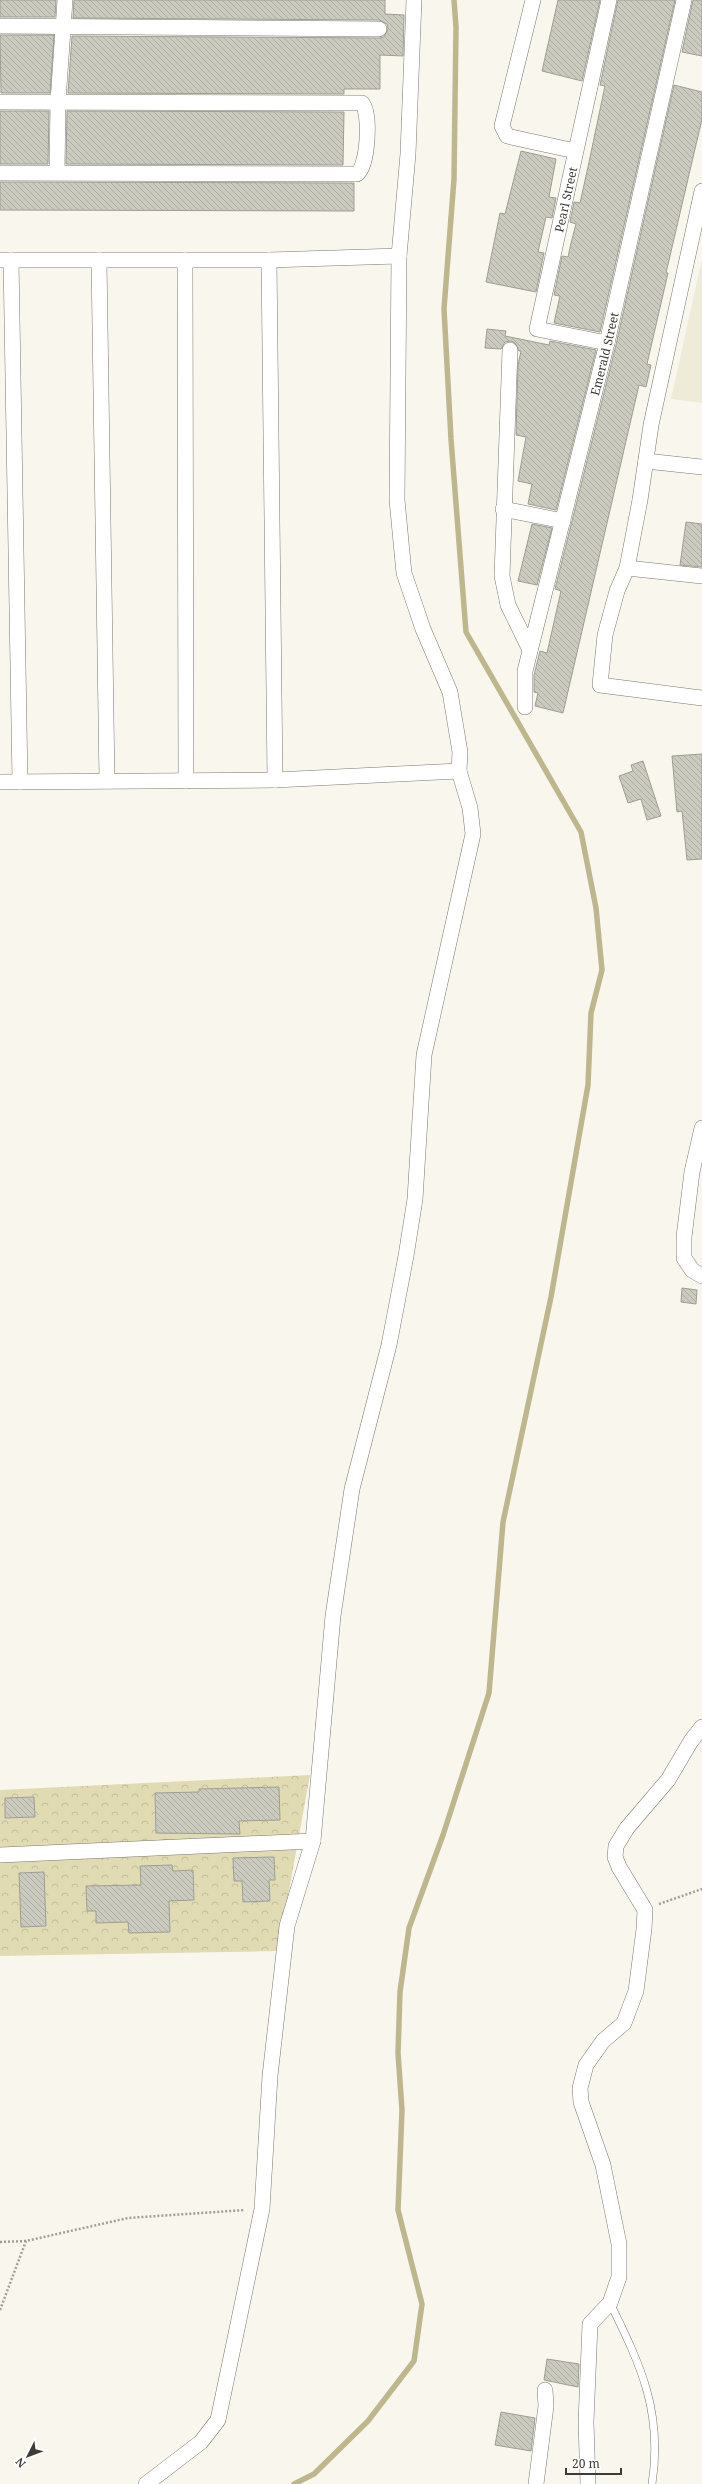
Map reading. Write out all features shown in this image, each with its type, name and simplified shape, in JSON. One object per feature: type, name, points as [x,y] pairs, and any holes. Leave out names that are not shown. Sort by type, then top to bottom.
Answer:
[{"type":"street","points":[[57,172],[58,101],[66,0]]},
{"type":"street","points":[[146,2484],[201,2442],[218,2420],[262,2209],[270,2076],[287,1926],[313,1841],[333,1616],[352,1489],[389,1345],[406,1256],[415,1199],[424,1055],[472,834],[470,808],[459,771],[460,752],[450,692],[423,629],[404,573],[397,500],[399,256],[408,154],[414,0]]},
{"type":"street","points":[[532,0],[502,126],[507,136],[575,152]]},
{"type":"street","name":"Pearl Street","points":[[607,343],[537,329],[609,0]]},
{"type":"street","name":"Emerald Street","points":[[525,707],[525,671],[607,343],[684,0]]},
{"type":"street","points":[[0,26],[379,29]]},
{"type":"street","points":[[0,102],[362,103],[368,113],[364,165],[357,174],[0,173]]},
{"type":"street","points":[[702,191],[654,410],[627,568],[617,591],[605,635],[600,690],[702,698]]},
{"type":"street","points":[[20,782],[5,260],[270,260],[399,256]]},
{"type":"street","points":[[99,260],[107,782]]},
{"type":"street","points":[[185,260],[186,781]]},
{"type":"street","points":[[270,260],[275,780]]},
{"type":"street","points":[[510,350],[503,509],[502,576],[508,605],[530,650]]},
{"type":"street","points":[[646,461],[702,467]]},
{"type":"street","points":[[503,509],[563,521]]},
{"type":"street","points":[[627,568],[702,576]]},
{"type":"street","points":[[0,782],[275,780],[459,771]]},
{"type":"street","points":[[702,1128],[692,1172],[684,1237],[684,1258],[692,1270],[702,1276]]},
{"type":"street","points":[[588,2484],[586,2422],[590,2324],[610,2303],[618,2277],[616,2226],[603,2165],[581,2102],[580,2088],[586,2065],[603,2041],[624,2023],[636,1991],[645,1910],[619,1867],[615,1857],[616,1846],[627,1828],[668,1780],[691,1741],[702,1727]]},
{"type":"street","points":[[0,1855],[313,1841]]},
{"type":"street","points":[[536,2484],[546,2406],[545,2390]]},
{"type":"lane","points":[[610,2303],[634,2350],[651,2399],[656,2455],[652,2484]]},
{"type":"path","points":[[645,1910],[702,1889]]},
{"type":"path","points":[[0,2242],[26,2241],[128,2218],[262,2209]]},
{"type":"path","points":[[0,2310],[26,2241]]},
{"type":"shaded area","points":[[702,259],[702,403],[671,399]]},
{"type":"green space","points":[[310,1775],[278,1951],[0,1956],[0,1790]]},
{"type":"building","points":[[0,0],[56,0],[55,17],[0,17]]},
{"type":"building","points":[[74,0],[385,0],[385,14],[404,15],[403,56],[380,55],[380,89],[344,89],[344,94],[68,93],[72,36],[379,38],[384,37],[388,29],[387,24],[379,20],[73,18]]},
{"type":"building","points":[[558,0],[600,0],[582,81],[542,71]]},
{"type":"building","points":[[618,0],[675,0],[600,332],[554,323],[560,296],[554,295],[562,256],[568,257],[576,224],[570,222],[574,202],[580,203],[588,167],[605,86],[600,85]]},
{"type":"building","points":[[693,0],[702,0],[702,56],[682,52]]},
{"type":"building","points":[[0,35],[54,35],[50,93],[1,93]]},
{"type":"building","points":[[674,85],[702,92],[702,119],[666,273],[668,273],[647,364],[651,365],[646,387],[639,385],[563,713],[535,706],[538,693],[534,692],[534,675],[540,651],[547,653],[561,591],[555,589],[616,345]]},
{"type":"building","points":[[0,111],[49,111],[48,164],[0,164]]},
{"type":"building","points":[[67,111],[344,112],[343,165],[66,164]]},
{"type":"building","points":[[521,151],[556,159],[549,197],[556,198],[552,218],[546,217],[538,252],[544,253],[536,292],[486,282],[500,213],[505,214]]},
{"type":"building","points":[[0,182],[354,183],[354,211],[0,210]]},
{"type":"building","points":[[487,329],[506,331],[505,336],[549,345],[550,341],[596,350],[556,510],[528,504],[532,484],[518,481],[526,437],[516,435],[518,365],[521,351],[519,351],[515,343],[511,341],[505,342],[501,349],[485,348]]},
{"type":"building","points":[[686,522],[702,524],[702,567],[680,565]]},
{"type":"building","points":[[532,524],[552,528],[537,585],[518,581]]},
{"type":"building","points":[[702,754],[702,859],[687,860],[682,811],[677,812],[672,756]]},
{"type":"building","points":[[643,761],[661,816],[647,820],[641,799],[628,803],[619,776],[633,771],[631,765]]},
{"type":"building","points":[[682,1288],[697,1290],[696,1304],[681,1302]]},
{"type":"building","points":[[279,1787],[280,1820],[239,1821],[240,1834],[156,1833],[155,1793],[199,1792],[199,1789]]},
{"type":"building","points":[[34,1797],[35,1817],[5,1818],[5,1798]]},
{"type":"building","points":[[274,1857],[275,1880],[269,1880],[270,1901],[243,1902],[242,1881],[234,1881],[233,1858]]},
{"type":"building","points":[[172,1865],[173,1871],[193,1870],[194,1900],[169,1901],[170,1932],[129,1933],[128,1922],[96,1923],[96,1911],[87,1911],[86,1886],[141,1885],[140,1866]]},
{"type":"building","points":[[44,1872],[46,1926],[21,1927],[19,1873]]},
{"type":"building","points":[[547,2359],[579,2364],[578,2387],[544,2380]]},
{"type":"building","points":[[501,2412],[535,2418],[531,2451],[495,2445]]},
{"type":"waterway","points":[[294,2484],[314,2474],[368,2421],[414,2361],[422,2304],[398,2210],[402,2110],[398,2053],[400,1992],[409,1928],[443,1835],[489,1693],[503,1522],[551,1297],[588,1085],[591,1013],[602,970],[596,908],[581,832],[466,632],[451,439],[444,309],[454,179],[456,27],[454,0]]}]
